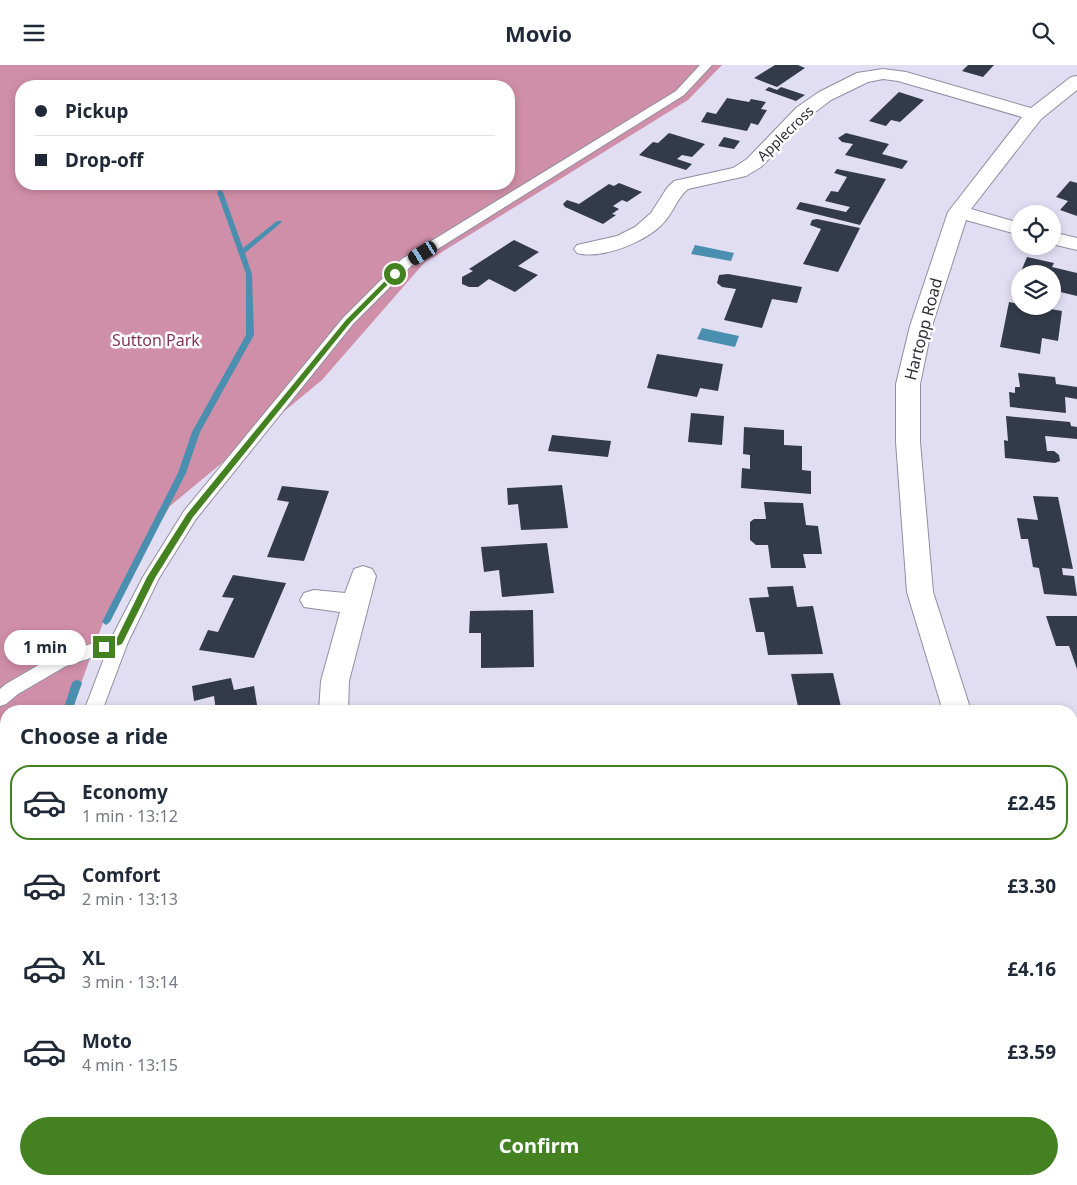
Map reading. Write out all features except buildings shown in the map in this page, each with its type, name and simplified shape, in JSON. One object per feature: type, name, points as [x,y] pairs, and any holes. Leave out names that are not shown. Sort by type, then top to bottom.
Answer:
[{"type":"street","name":"Applecross","points":[[584,249],[629,240],[643,231],[659,216],[674,190],[681,185],[739,172],[754,163],[803,112],[825,96],[863,77],[883,74],[900,76],[1034,115]]},
{"type":"street","name":"Hartopp Road","points":[[955,705],[920,591],[908,423],[908,384],[921,326],[958,212],[1034,115],[1077,81]]},
{"type":"street","points":[[958,212],[1011,227]]},
{"type":"street","points":[[1061,240],[1077,244]]},
{"type":"street","points":[[334,705],[336,681],[364,576]]},
{"type":"street","points":[[314,600],[355,604]]},
{"type":"lane","points":[[95,705],[119,642],[151,577],[190,515],[348,321],[407,262],[680,93],[706,65]]},
{"type":"lane","points":[[0,699],[12,689],[60,661],[119,642]]},
{"type":"green space","name":"Sutton Park","points":[[0,65],[722,65],[688,100],[424,263],[322,380],[170,506],[105,617],[73,705],[0,705]]},
{"type":"water","points":[[695,245],[734,253],[731,261],[691,254]]},
{"type":"water","points":[[702,328],[739,336],[735,347],[697,339]]},
{"type":"waterway","points":[[220,192],[241,253]]},
{"type":"waterway","points":[[241,253],[279,222]]},
{"type":"waterway","points":[[106,622],[182,473],[196,432],[250,335],[249,274],[241,253]]},
{"type":"waterway","points":[[69,705],[77,683]]},
{"type":"route","points":[[104,647],[119,642],[151,577],[190,515],[348,321],[395,274]]}]
